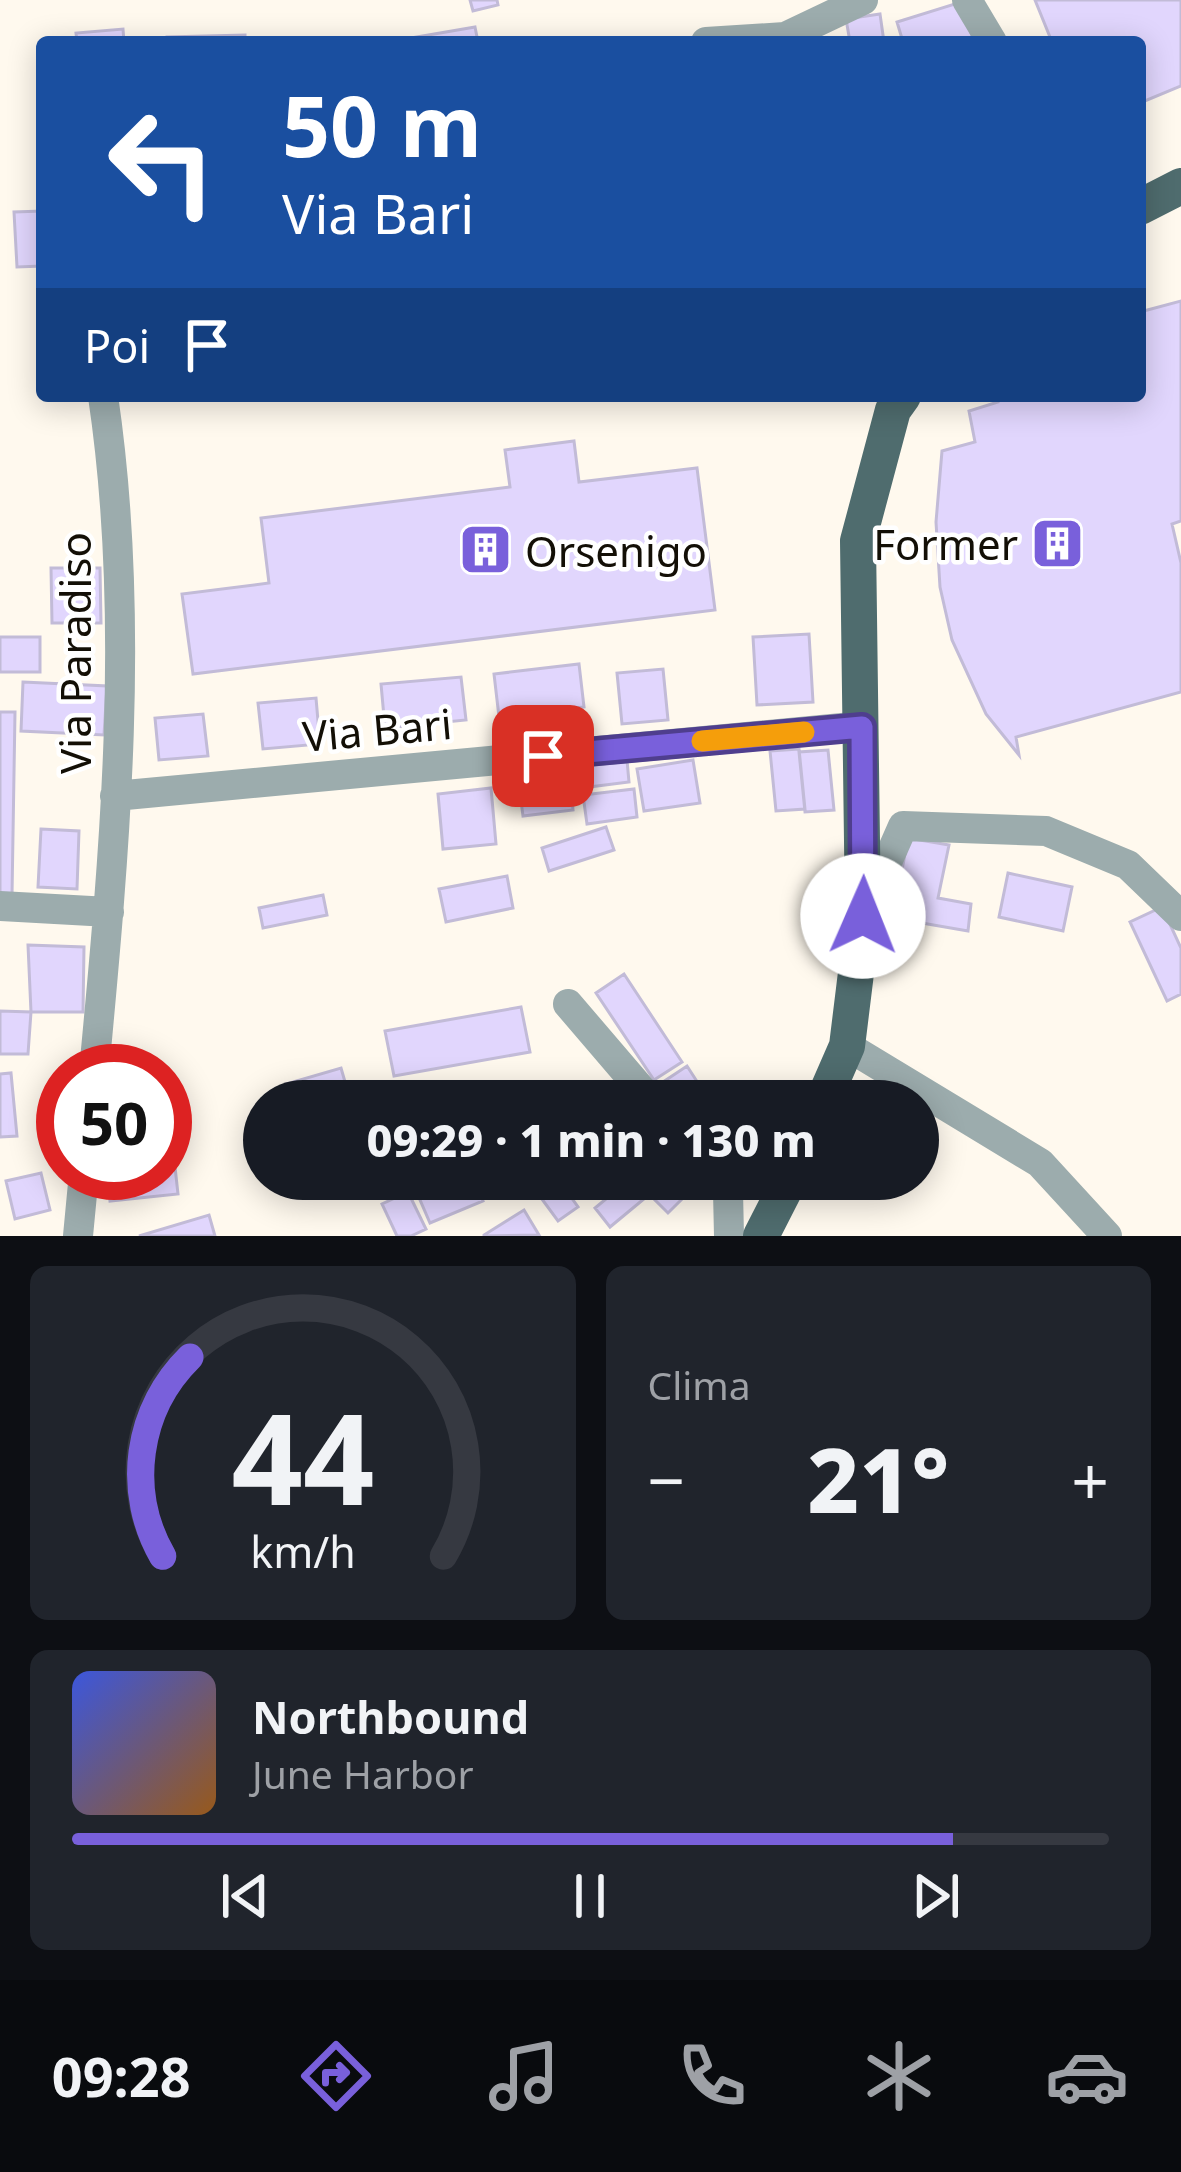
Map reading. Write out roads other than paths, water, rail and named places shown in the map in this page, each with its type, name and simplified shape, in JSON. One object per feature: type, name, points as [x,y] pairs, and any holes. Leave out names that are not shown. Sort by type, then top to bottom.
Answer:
[{"type":"main road","points":[[1146,204],[1181,186]]},
{"type":"main road","points":[[833,1080],[847,1046],[863,916],[858,542],[899,402]]},
{"type":"main road","points":[[761,1236],[779,1200]]},
{"type":"street","points":[[787,36],[862,0]]},
{"type":"street","points":[[967,0],[988,36]]},
{"type":"street","name":"Via Paradiso","points":[[97,1044],[115,796],[116,486],[104,402]]},
{"type":"street","name":"Via Bari","points":[[115,796],[862,727]]},
{"type":"street","points":[[863,916],[903,826],[1046,831],[1127,866],[1181,916]]},
{"type":"street","points":[[0,906],[109,912]]},
{"type":"street","points":[[568,1004],[633,1080]]},
{"type":"street","points":[[847,1046],[1040,1163],[1107,1236]]},
{"type":"street","points":[[78,1236],[81,1200]]},
{"type":"street","points":[[728,1200],[729,1236]]},
{"type":"place","name":"Former","points":[[1057,543]]},
{"type":"place","name":"Orsenigo","points":[[486,550]]}]
